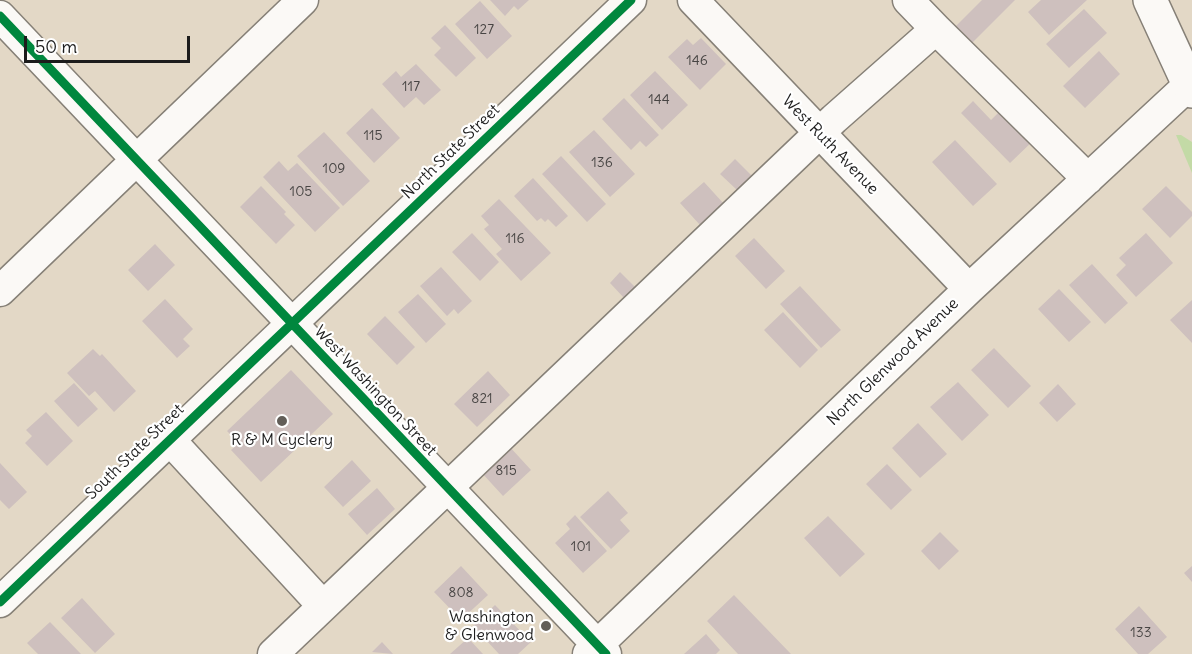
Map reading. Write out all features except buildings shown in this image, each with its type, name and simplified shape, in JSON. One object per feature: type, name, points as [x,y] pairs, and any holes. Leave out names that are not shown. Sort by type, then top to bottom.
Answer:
[{"type":"main road","points":[[1150,0],[1191,86]]},
{"type":"street","points":[[0,291],[303,0]]},
{"type":"street","name":"North State Street","points":[[291,325],[631,0]]},
{"type":"street","name":"West Ruth Avenue","points":[[693,0],[969,289]]},
{"type":"street","points":[[908,0],[1088,178]]},
{"type":"street","name":"West Washington Street","points":[[0,16],[597,651]]},
{"type":"street","points":[[273,654],[819,134],[936,29]]},
{"type":"street","name":"North Glenwood Avenue","points":[[597,651],[969,289],[1191,86]]},
{"type":"street","name":"South State Street","points":[[0,602],[291,325]]},
{"type":"street","points":[[169,439],[323,606]]},
{"type":"green space","points":[[1176,135],[1181,135],[1192,142],[1192,173]]},
{"type":"cycle path","points":[[0,602],[631,0]]},
{"type":"cycle path","points":[[0,16],[606,654]]},
{"type":"place","name":"R & M Cyclery","points":[[282,421]]},
{"type":"place","name":"Washington & Glenwood","points":[[546,626]]}]
